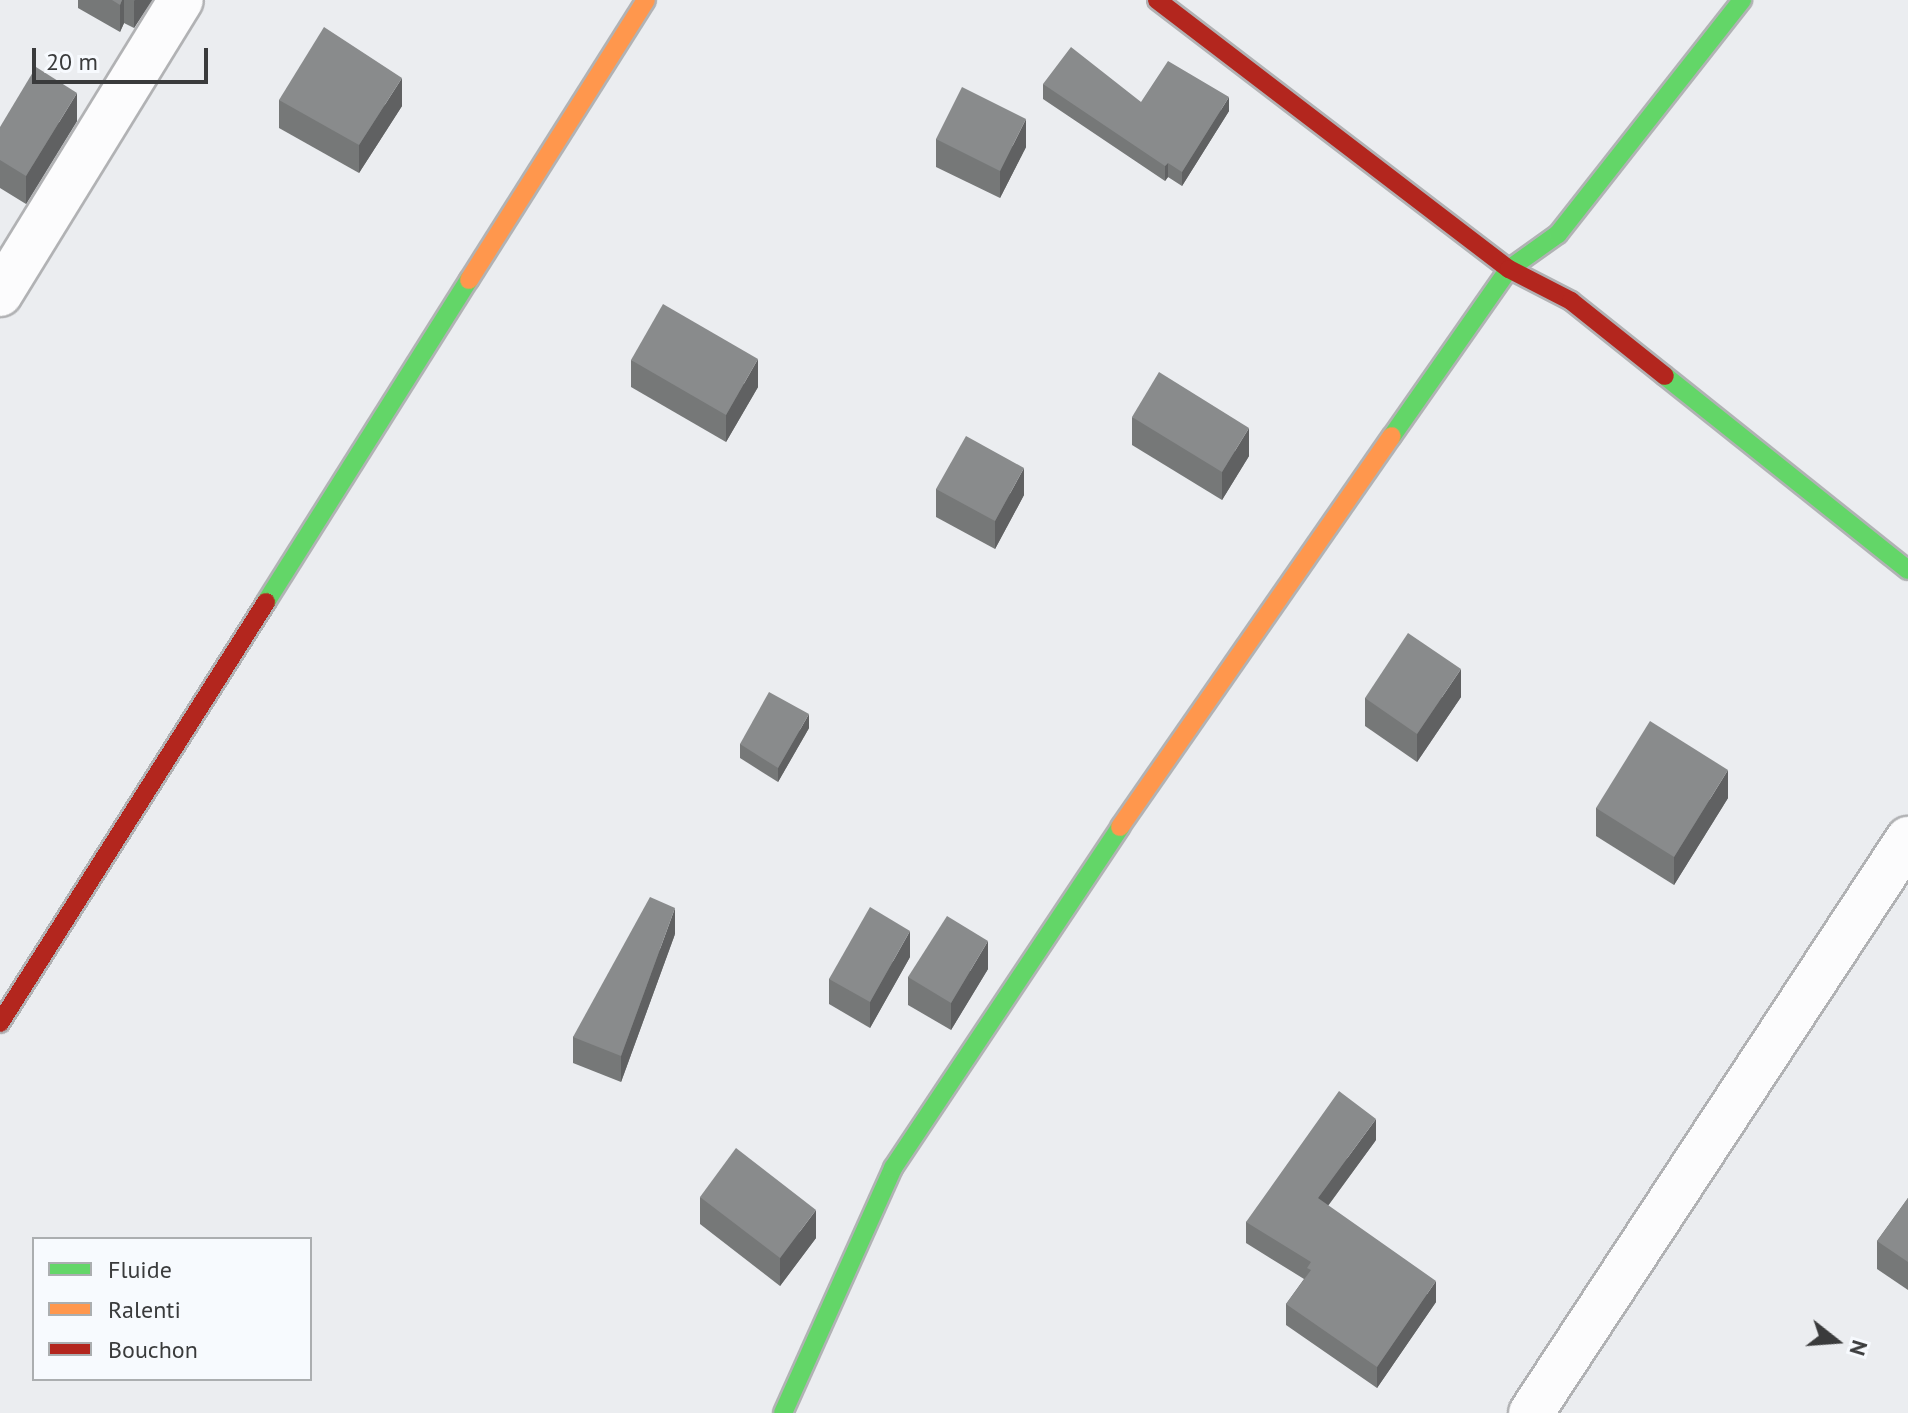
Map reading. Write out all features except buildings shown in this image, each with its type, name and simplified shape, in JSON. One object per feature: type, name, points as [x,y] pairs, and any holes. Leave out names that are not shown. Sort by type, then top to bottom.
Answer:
[{"type":"street","points":[[0,294],[181,0]]},
{"type":"street","points":[[0,1023],[14,984],[646,0]]},
{"type":"street","points":[[1157,0],[1509,269],[1571,301],[1908,570]]},
{"type":"street","points":[[783,1413],[893,1168],[1168,754],[1509,269],[1558,234],[1742,0]]},
{"type":"street","points":[[1531,1413],[1908,839]]},
{"type":"traffic: fast","points":[[1392,436],[1509,269],[1558,234],[1742,0]]},
{"type":"traffic: fast","points":[[266,602],[469,280]]},
{"type":"traffic: fast","points":[[1665,376],[1908,570]]},
{"type":"traffic: fast","points":[[783,1413],[893,1168],[1120,827]]},
{"type":"traffic: slow","points":[[469,280],[646,0]]},
{"type":"traffic: slow","points":[[1120,827],[1392,436]]},
{"type":"traffic: jam","points":[[1157,0],[1509,269],[1571,301],[1665,376]]},
{"type":"traffic: jam","points":[[0,1023],[266,602]]}]
